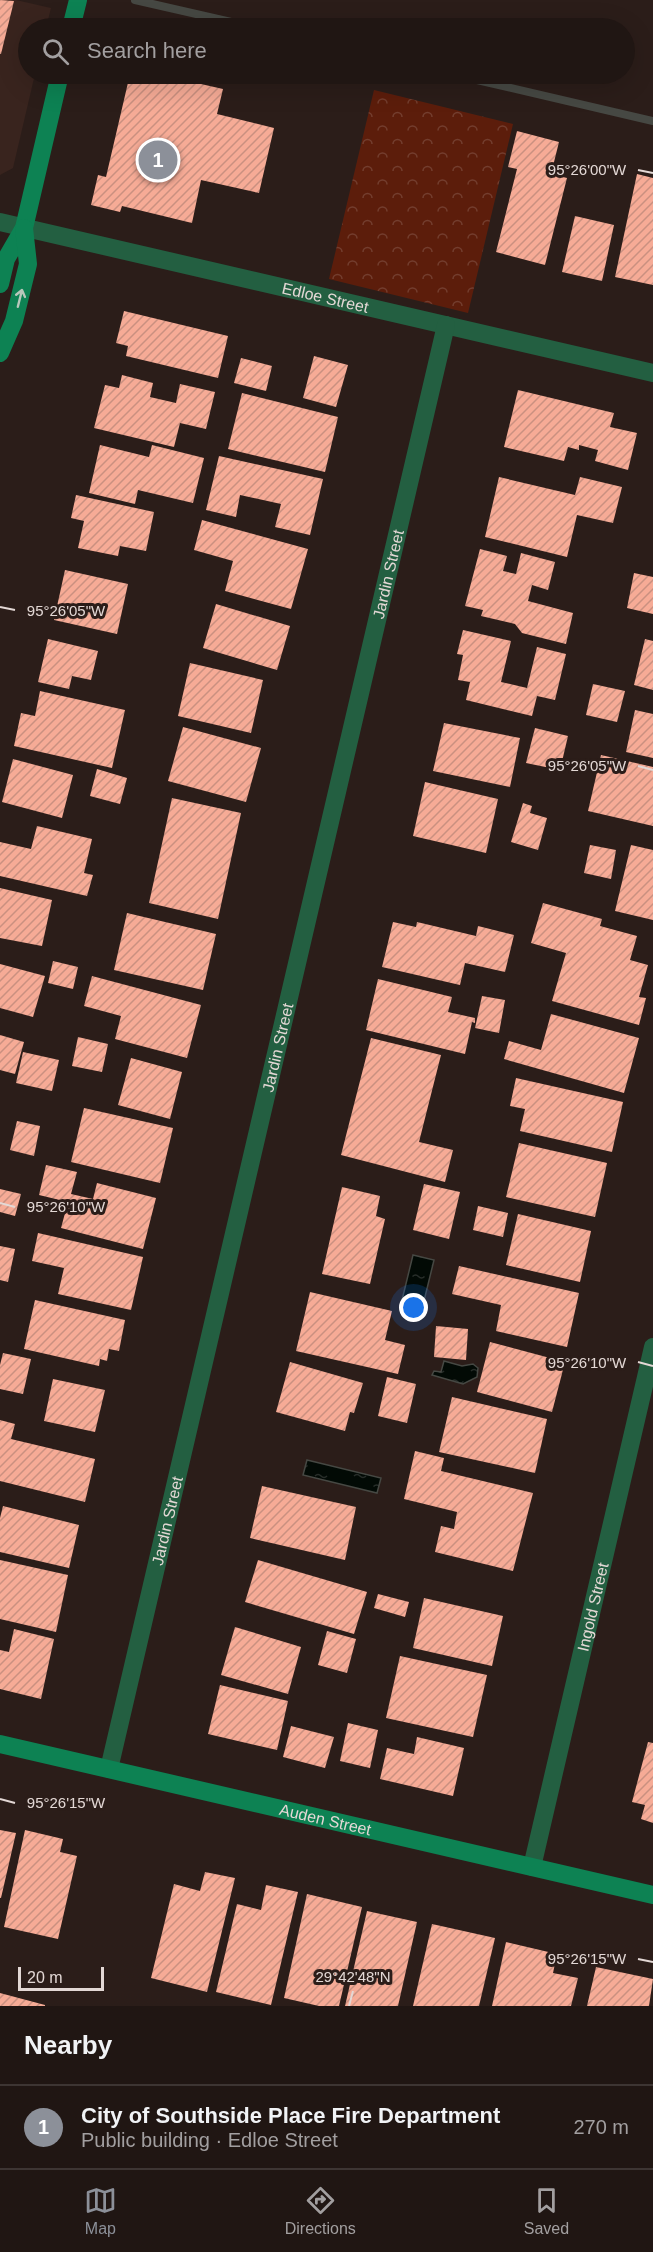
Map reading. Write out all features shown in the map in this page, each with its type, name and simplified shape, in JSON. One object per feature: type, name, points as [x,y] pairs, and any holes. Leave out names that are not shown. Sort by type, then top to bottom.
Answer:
[{"type":"street","points":[[0,284],[6,259],[24,228],[58,84]]},
{"type":"street","name":"Edloe Street","points":[[0,222],[653,374]]},
{"type":"street","points":[[0,353],[14,321],[28,264],[24,228]]},
{"type":"street","name":"Jardin Street","points":[[109,1769],[446,325]]},
{"type":"street","name":"Ingold Street","points":[[532,1867],[653,1347]]},
{"type":"street","name":"Auden Street","points":[[0,1744],[653,1895]]},
{"type":"shaded area","points":[[0,0],[16,0],[51,8],[48,18],[18,18],[18,84],[33,84],[13,168],[0,175]]},
{"type":"green space","points":[[374,90],[513,124],[468,313],[329,279]]},
{"type":"water","points":[[413,1255],[434,1260],[423,1305],[402,1300]]},
{"type":"water","points":[[444,1361],[462,1366],[473,1364],[478,1368],[477,1377],[463,1384],[432,1375],[434,1371],[441,1372]]},
{"type":"water","points":[[307,1460],[381,1478],[377,1493],[303,1475]]},
{"type":"building","points":[[0,0],[14,1],[1,54],[0,54]]},
{"type":"building","points":[[128,84],[201,84],[223,89],[217,114],[274,128],[259,193],[201,180],[192,223],[122,206],[120,212],[91,205],[98,175],[106,177]]},
{"type":"building","points":[[517,131],[559,142],[551,174],[567,178],[545,265],[496,252],[517,169],[508,167]]},
{"type":"building","points":[[637,174],[653,178],[653,285],[615,277]]},
{"type":"building","points":[[575,216],[614,225],[602,281],[562,272]]},
{"type":"building","points":[[124,311],[228,336],[218,378],[126,356],[128,346],[116,343]]},
{"type":"building","points":[[314,356],[348,365],[336,407],[303,398]]},
{"type":"building","points":[[241,358],[272,366],[266,391],[234,383]]},
{"type":"building","points":[[122,375],[153,383],[150,397],[176,403],[180,384],[215,392],[206,429],[180,423],[174,447],[94,428],[105,385],[119,388]]},
{"type":"building","points":[[518,390],[614,413],[610,427],[637,433],[628,470],[595,461],[598,450],[579,445],[579,450],[568,447],[564,461],[504,447]]},
{"type":"building","points":[[242,393],[338,417],[325,472],[228,449]]},
{"type":"building","points":[[100,445],[149,457],[152,445],[204,458],[193,503],[138,490],[135,504],[89,493]]},
{"type":"building","points":[[219,456],[323,479],[310,535],[275,527],[281,504],[240,495],[236,517],[206,510]]},
{"type":"building","points":[[499,477],[575,495],[580,477],[622,487],[613,523],[577,515],[567,557],[485,537]]},
{"type":"building","points":[[76,495],[154,512],[146,551],[120,546],[118,556],[78,548],[84,521],[71,518]]},
{"type":"building","points":[[202,520],[308,549],[291,609],[225,591],[233,561],[194,550]]},
{"type":"building","points":[[480,549],[507,556],[503,571],[516,574],[521,553],[555,562],[548,590],[532,585],[528,601],[573,613],[566,644],[522,633],[515,624],[481,616],[483,610],[465,606]]},
{"type":"building","points":[[65,570],[128,584],[117,634],[54,620]]},
{"type":"building","points":[[634,573],[653,577],[653,614],[627,608]]},
{"type":"building","points":[[216,604],[290,626],[277,670],[203,648]]},
{"type":"building","points":[[463,630],[511,641],[501,682],[527,688],[537,647],[566,654],[555,700],[537,696],[532,716],[466,700],[470,682],[458,680],[463,655],[457,654]]},
{"type":"building","points":[[48,639],[98,651],[91,680],[72,676],[69,689],[38,682]]},
{"type":"building","points":[[645,639],[653,641],[653,690],[634,685]]},
{"type":"building","points":[[190,663],[263,680],[251,733],[178,716]]},
{"type":"building","points":[[593,684],[625,691],[617,722],[586,715]]},
{"type":"building","points":[[40,691],[125,710],[112,768],[14,746],[21,713],[35,716]]},
{"type":"building","points":[[635,710],[653,714],[653,758],[626,752]]},
{"type":"building","points":[[444,723],[520,738],[510,787],[433,771]]},
{"type":"building","points":[[183,727],[261,748],[246,802],[168,781]]},
{"type":"building","points":[[535,728],[568,736],[560,770],[526,763]]},
{"type":"building","points":[[601,755],[653,767],[653,826],[588,811]]},
{"type":"building","points":[[13,759],[73,775],[62,818],[2,802]]},
{"type":"building","points":[[97,769],[127,778],[120,804],[90,796]]},
{"type":"building","points":[[425,782],[498,799],[486,853],[413,836]]},
{"type":"building","points":[[172,798],[241,813],[218,919],[149,903]]},
{"type":"building","points":[[523,803],[532,806],[530,813],[547,818],[538,850],[511,842]]},
{"type":"building","points":[[37,826],[92,839],[84,873],[93,875],[87,896],[0,876],[0,842],[31,849]]},
{"type":"building","points":[[590,845],[616,850],[611,879],[584,873]]},
{"type":"building","points":[[631,845],[653,850],[653,920],[615,911]]},
{"type":"building","points":[[0,888],[52,900],[42,946],[0,938]]},
{"type":"building","points":[[543,903],[602,919],[600,926],[637,936],[630,960],[648,965],[639,997],[646,998],[639,1025],[552,1001],[566,953],[531,943]]},
{"type":"building","points":[[127,913],[216,934],[203,990],[114,970]]},
{"type":"building","points":[[393,922],[416,927],[417,922],[476,936],[478,926],[514,935],[505,972],[465,963],[460,985],[382,967]]},
{"type":"building","points":[[53,961],[78,967],[73,989],[48,983]]},
{"type":"building","points":[[0,964],[45,976],[33,1017],[0,1008]]},
{"type":"building","points":[[92,976],[201,1005],[187,1058],[115,1039],[121,1016],[84,1006]]},
{"type":"building","points":[[378,979],[452,997],[448,1012],[475,1018],[475,1023],[472,1022],[465,1054],[366,1030]]},
{"type":"building","points":[[482,996],[505,1000],[499,1033],[475,1028]]},
{"type":"building","points":[[551,1014],[639,1038],[624,1093],[504,1059],[509,1041],[541,1050]]},
{"type":"building","points":[[0,1035],[24,1042],[15,1074],[0,1070]]},
{"type":"building","points":[[78,1037],[108,1044],[102,1072],[72,1066]]},
{"type":"building","points":[[371,1038],[441,1055],[419,1142],[453,1150],[445,1182],[341,1155]]},
{"type":"building","points":[[23,1052],[59,1060],[52,1091],[16,1083]]},
{"type":"building","points":[[131,1058],[182,1072],[170,1119],[118,1105]]},
{"type":"building","points":[[516,1078],[623,1102],[612,1152],[520,1131],[525,1109],[510,1106]]},
{"type":"building","points":[[84,1108],[173,1128],[160,1183],[71,1162]]},
{"type":"building","points":[[17,1121],[40,1126],[34,1156],[10,1150]]},
{"type":"building","points":[[519,1143],[607,1163],[595,1217],[506,1197]]},
{"type":"building","points":[[46,1165],[77,1172],[71,1194],[93,1199],[97,1183],[156,1198],[143,1249],[61,1228],[68,1202],[39,1195]]},
{"type":"building","points":[[424,1184],[460,1192],[449,1239],[413,1230]]},
{"type":"building","points":[[342,1187],[380,1196],[376,1216],[385,1219],[370,1284],[322,1274]]},
{"type":"building","points":[[0,1189],[21,1194],[15,1216],[0,1212]]},
{"type":"building","points":[[478,1206],[508,1213],[503,1237],[473,1230]]},
{"type":"building","points":[[518,1214],[591,1231],[580,1282],[506,1265]]},
{"type":"building","points":[[38,1233],[143,1257],[131,1310],[58,1294],[64,1268],[32,1261]]},
{"type":"building","points":[[0,1246],[15,1249],[8,1282],[0,1280]]},
{"type":"building","points":[[459,1266],[579,1293],[567,1347],[496,1331],[501,1305],[452,1294]]},
{"type":"building","points":[[310,1292],[392,1311],[385,1340],[405,1345],[398,1374],[296,1351]]},
{"type":"building","points":[[35,1300],[125,1320],[119,1351],[109,1349],[107,1361],[100,1359],[99,1366],[24,1349]]},
{"type":"building","points":[[436,1326],[468,1329],[466,1360],[434,1357]]},
{"type":"building","points":[[490,1342],[565,1362],[552,1412],[477,1392]]},
{"type":"building","points":[[3,1353],[31,1359],[23,1394],[0,1389],[0,1365]]},
{"type":"building","points":[[290,1362],[363,1383],[354,1413],[350,1412],[345,1431],[276,1412]]},
{"type":"building","points":[[387,1377],[416,1384],[407,1423],[378,1416]]},
{"type":"building","points":[[53,1379],[105,1390],[95,1432],[44,1421]]},
{"type":"building","points":[[452,1397],[547,1419],[535,1473],[439,1452]]},
{"type":"building","points":[[0,1420],[15,1424],[11,1439],[95,1459],[85,1502],[0,1481]]},
{"type":"building","points":[[415,1451],[444,1458],[441,1471],[533,1493],[513,1571],[435,1552],[441,1526],[454,1529],[457,1512],[404,1499]]},
{"type":"building","points":[[262,1486],[356,1507],[345,1560],[250,1538]]},
{"type":"building","points":[[3,1506],[79,1525],[69,1568],[0,1552],[0,1518]]},
{"type":"building","points":[[0,1560],[68,1575],[56,1632],[0,1619]]},
{"type":"building","points":[[258,1560],[367,1592],[354,1634],[245,1602]]},
{"type":"building","points":[[378,1594],[409,1602],[405,1617],[374,1608]]},
{"type":"building","points":[[424,1598],[503,1616],[492,1666],[413,1648]]},
{"type":"building","points":[[235,1627],[301,1647],[288,1694],[221,1675]]},
{"type":"building","points":[[14,1629],[54,1639],[41,1699],[0,1689],[0,1650],[9,1652]]},
{"type":"building","points":[[327,1631],[356,1639],[347,1673],[318,1665]]},
{"type":"building","points":[[400,1656],[487,1675],[473,1737],[386,1718]]},
{"type":"building","points":[[220,1685],[288,1701],[277,1750],[208,1734]]},
{"type":"building","points":[[348,1723],[378,1730],[370,1768],[340,1761]]},
{"type":"building","points":[[291,1726],[334,1737],[325,1768],[283,1757]]},
{"type":"building","points":[[417,1737],[464,1748],[453,1796],[380,1779],[387,1748],[414,1754]]},
{"type":"building","points":[[648,1742],[653,1743],[653,1823],[641,1819],[645,1805],[632,1802]]},
{"type":"building","points":[[0,1830],[16,1833],[1,1898],[0,1898]]},
{"type":"building","points":[[25,1830],[63,1839],[60,1852],[77,1856],[58,1939],[4,1927]]},
{"type":"building","points":[[205,1872],[235,1878],[207,1992],[151,1978],[174,1884],[200,1891]]},
{"type":"building","points":[[266,1885],[298,1892],[271,2005],[216,1992],[237,1904],[261,1910]]},
{"type":"building","points":[[307,1894],[362,1907],[339,2006],[319,2006],[284,1998]]},
{"type":"building","points":[[367,1911],[417,1922],[398,2006],[345,2006]]},
{"type":"building","points":[[432,1924],[495,1938],[479,2006],[413,2006]]},
{"type":"building","points":[[506,1942],[557,1954],[553,1973],[578,1978],[571,2006],[492,2006]]},
{"type":"building","points":[[596,1967],[653,1979],[649,2006],[587,2006]]},
{"type":"building","points":[[0,1993],[45,2005],[45,2006],[0,2006]]},
{"type":"waterway","points":[[135,0],[214,18]]},
{"type":"waterway","points":[[494,84],[653,121]]},
{"type":"place","name":"City of Southside Place Fire Department","points":[[158,160]]}]
